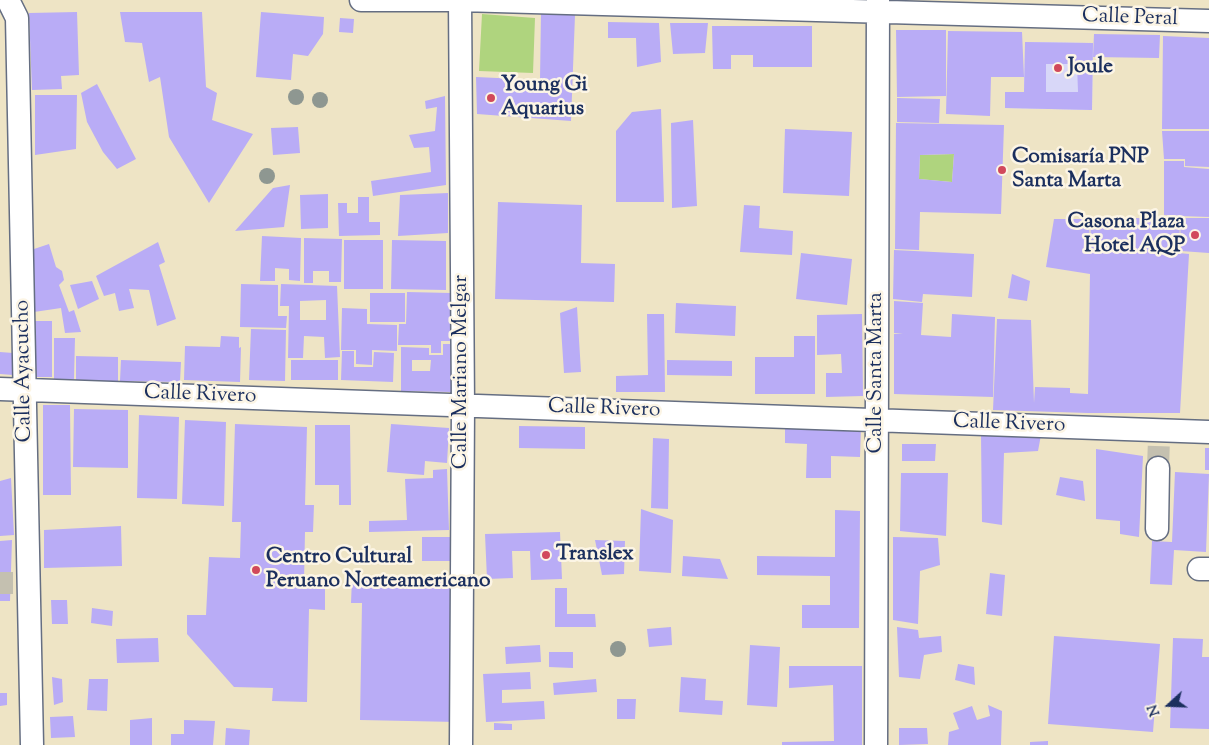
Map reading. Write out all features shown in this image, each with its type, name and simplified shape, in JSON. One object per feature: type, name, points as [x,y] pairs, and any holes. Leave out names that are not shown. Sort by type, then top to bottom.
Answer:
[{"type":"street","name":"Calle Ayacucho","points":[[8,0],[17,18],[25,390],[21,583],[32,745]]},
{"type":"street","name":"Calle Peral","points":[[361,0],[878,6],[1209,21]]},
{"type":"street","name":"Calle Mariano Melgar","points":[[460,0],[463,405],[461,745]]},
{"type":"street","name":"Calle Santa Marta","points":[[876,745],[878,6]]},
{"type":"street","name":"Calle Rivero","points":[[0,389],[878,420],[1159,434],[1209,432]]},
{"type":"street","points":[[1157,529],[1158,468]]},
{"type":"shaded area","name":"Joule","points":[[1025,42],[1093,43],[1092,110],[1005,108],[1005,92],[1024,92]]},
{"type":"green space","points":[[482,14],[535,18],[533,73],[479,71]]},
{"type":"green space","points":[[954,154],[952,182],[919,179],[920,155]]},
{"type":"building","points":[[77,12],[79,75],[61,76],[62,89],[32,90],[29,13]]},
{"type":"building","points":[[120,12],[202,12],[206,87],[217,93],[212,120],[253,134],[209,203],[169,137],[160,77],[149,82],[142,43],[125,42]]},
{"type":"building","points":[[261,12],[324,17],[323,34],[308,56],[293,54],[291,80],[256,77]]},
{"type":"building","points":[[541,12],[575,15],[571,121],[477,114],[476,77],[540,80]]},
{"type":"building","points":[[340,18],[354,19],[353,33],[339,32]]},
{"type":"building","points":[[608,22],[659,23],[661,62],[637,67],[636,38],[608,38]]},
{"type":"building","points":[[670,23],[708,23],[705,53],[673,54]]},
{"type":"building","points":[[712,26],[812,26],[812,67],[753,67],[753,55],[731,55],[731,69],[713,69]]},
{"type":"building","points":[[896,30],[946,30],[946,96],[897,97]]},
{"type":"building","points":[[948,31],[1022,32],[1024,77],[991,77],[990,116],[946,114]]},
{"type":"building","points":[[1094,34],[1160,35],[1159,58],[1093,57]]},
{"type":"building","points":[[1163,36],[1209,38],[1209,129],[1162,129]]},
{"type":"building","name":"Joule","points":[[1025,42],[1093,43],[1092,110],[1005,108],[1005,92],[1024,92]],"holes":[[[1046,64],[1077,64],[1078,92],[1046,92]]]},
{"type":"building","points":[[97,84],[136,159],[117,169],[103,152],[87,122],[81,93]]},
{"type":"building","points":[[35,95],[77,95],[76,149],[35,155]]},
{"type":"building","points":[[445,96],[446,185],[373,196],[371,181],[431,172],[429,147],[414,148],[409,135],[435,131],[437,107],[426,109],[425,101]]},
{"type":"building","points":[[897,98],[940,99],[939,123],[897,122]]},
{"type":"building","points":[[661,109],[664,202],[616,202],[616,131],[632,112]]},
{"type":"building","points":[[693,120],[697,206],[672,208],[671,123]]},
{"type":"building","points":[[896,123],[1004,125],[1001,214],[920,212],[919,250],[895,249]],"holes":[[[954,154],[952,182],[919,179],[920,155]]]},
{"type":"building","points":[[298,127],[300,153],[273,155],[271,128]]},
{"type":"building","points":[[785,129],[852,132],[849,196],[783,193]]},
{"type":"building","points":[[1162,131],[1209,131],[1209,167],[1185,166],[1185,159],[1164,159]]},
{"type":"building","points":[[1164,161],[1184,161],[1184,167],[1209,169],[1209,217],[1164,215]]},
{"type":"building","points":[[290,185],[284,227],[235,231],[273,188]]},
{"type":"building","points":[[448,193],[448,233],[398,236],[400,195]]},
{"type":"building","points":[[328,194],[328,228],[301,229],[300,195]]},
{"type":"building","points":[[358,197],[369,197],[369,222],[380,222],[380,235],[339,236],[338,203],[347,203],[347,213],[358,213]]},
{"type":"building","points":[[498,202],[582,205],[581,263],[615,264],[614,302],[495,299]]},
{"type":"building","points":[[744,205],[760,206],[759,228],[793,231],[792,255],[740,252]]},
{"type":"building","points":[[1091,217],[1180,219],[1179,253],[1189,254],[1180,413],[993,410],[997,319],[1031,320],[1034,403],[1035,387],[1070,388],[1070,393],[1088,394],[1090,274],[1046,267],[1054,219],[1089,219],[1090,249]]},
{"type":"building","name":"Casona Plaza Hotel AQP","points":[[1180,218],[1209,218],[1209,253],[1181,251]]},
{"type":"building","points":[[262,236],[301,238],[300,281],[289,280],[289,269],[275,268],[275,281],[260,281]]},
{"type":"building","points":[[304,238],[342,239],[341,282],[329,282],[329,271],[313,271],[313,283],[304,283]]},
{"type":"building","points":[[344,240],[383,240],[383,289],[344,289]]},
{"type":"building","points":[[392,240],[446,241],[446,290],[391,289]]},
{"type":"building","points":[[158,242],[165,262],[159,265],[176,319],[157,326],[149,290],[129,289],[134,308],[119,311],[115,293],[104,296],[96,276]]},
{"type":"building","points":[[49,244],[56,267],[62,271],[64,280],[59,285],[69,312],[74,310],[81,332],[65,333],[61,308],[34,312],[31,250]]},
{"type":"building","points":[[894,250],[974,254],[972,297],[923,294],[922,302],[893,299]]},
{"type":"building","points":[[801,253],[852,259],[847,305],[796,299]]},
{"type":"building","points":[[1012,274],[1030,281],[1027,301],[1008,298]]},
{"type":"building","points":[[92,281],[99,299],[78,309],[70,285]]},
{"type":"building","points":[[241,284],[278,285],[278,316],[287,316],[286,328],[240,327]]},
{"type":"building","points":[[281,284],[337,286],[340,357],[325,358],[324,337],[304,336],[303,358],[288,358],[289,306],[280,306]],"holes":[[[326,300],[326,320],[300,320],[300,301]]]},
{"type":"building","points":[[407,292],[451,293],[450,341],[441,341],[441,353],[431,353],[431,345],[398,345],[399,324],[406,324]]},
{"type":"building","points":[[370,293],[405,293],[405,322],[370,322]]},
{"type":"building","points":[[894,301],[923,303],[921,335],[951,337],[952,314],[995,317],[993,397],[894,394],[894,334],[903,334],[894,333]]},
{"type":"building","points":[[676,303],[736,306],[735,336],[675,333]]},
{"type":"building","points":[[577,307],[581,372],[564,373],[560,313]]},
{"type":"building","points":[[342,308],[367,309],[367,324],[397,325],[397,351],[372,350],[372,365],[356,364],[356,350],[341,350]]},
{"type":"building","points":[[647,314],[664,314],[665,392],[616,392],[616,376],[648,375]]},
{"type":"building","points":[[862,314],[863,396],[826,397],[826,373],[842,373],[841,354],[817,355],[817,315]]},
{"type":"building","points":[[35,321],[52,321],[52,377],[36,377]]},
{"type":"building","points":[[251,329],[286,330],[285,381],[249,380]]},
{"type":"building","points":[[221,336],[239,337],[239,348],[241,347],[240,382],[184,380],[185,346],[220,347]]},
{"type":"building","points":[[794,336],[815,336],[815,394],[755,394],[755,357],[794,357]]},
{"type":"building","points":[[54,338],[75,338],[74,379],[54,379]]},
{"type":"building","points":[[443,344],[452,344],[451,392],[401,391],[401,347],[429,348],[429,355],[443,355]],"holes":[[[412,360],[431,360],[430,371],[412,371]]]},
{"type":"building","points":[[342,351],[354,351],[354,367],[373,367],[374,352],[394,353],[393,382],[341,380]]},
{"type":"building","points":[[0,352],[13,353],[13,375],[0,374]]},
{"type":"building","points":[[76,356],[118,357],[118,384],[76,383]]},
{"type":"building","points":[[121,360],[181,362],[180,382],[120,381]]},
{"type":"building","points":[[291,360],[338,360],[338,380],[291,380]]},
{"type":"building","points":[[667,360],[732,361],[732,376],[667,375]]},
{"type":"building","points":[[43,405],[70,405],[71,495],[43,495]]},
{"type":"building","points":[[74,409],[128,410],[128,468],[73,467]]},
{"type":"building","points":[[139,415],[179,417],[177,499],[137,498]]},
{"type":"building","points":[[185,420],[226,422],[224,506],[182,504]]},
{"type":"building","name":"Centro Cultural Peruano Norteamericano","points":[[235,424],[307,427],[305,505],[314,505],[313,532],[305,532],[304,582],[325,583],[325,610],[309,609],[307,702],[272,701],[273,688],[234,687],[187,634],[187,615],[206,615],[209,557],[240,558],[241,522],[232,522]]},
{"type":"building","points":[[391,424],[449,428],[447,463],[425,461],[424,475],[387,472]]},
{"type":"building","points":[[785,424],[861,426],[860,457],[831,456],[831,478],[806,478],[807,444],[785,443]]},
{"type":"building","points":[[315,425],[350,425],[351,505],[339,505],[339,485],[315,485]]},
{"type":"building","points":[[519,426],[585,427],[585,449],[519,448]]},
{"type":"building","points":[[981,435],[1041,435],[1038,451],[1004,453],[1002,525],[982,522]]},
{"type":"building","points":[[653,438],[669,439],[668,509],[651,508]]},
{"type":"building","points":[[902,444],[936,444],[935,461],[902,461]]},
{"type":"building","points":[[1205,448],[1209,448],[1209,470],[1205,470]]},
{"type":"building","points":[[1096,449],[1143,456],[1139,537],[1120,534],[1120,521],[1096,519]]},
{"type":"building","points":[[447,469],[449,530],[369,532],[369,521],[407,520],[405,479],[433,478],[433,470]]},
{"type":"building","points":[[1175,472],[1209,474],[1206,552],[1174,550],[1172,585],[1150,584],[1152,541],[1172,542]]},
{"type":"building","points":[[901,473],[948,473],[946,536],[900,531]]},
{"type":"building","points":[[1060,477],[1083,481],[1085,501],[1056,495]]},
{"type":"building","points":[[11,478],[14,535],[0,536],[0,481]]},
{"type":"building","points":[[641,509],[673,520],[671,573],[639,571]]},
{"type":"building","points":[[835,510],[860,511],[859,628],[802,628],[802,605],[830,605],[830,576],[757,575],[757,556],[835,557]]},
{"type":"building","points":[[121,526],[122,566],[44,568],[44,530]]},
{"type":"building","name":"Translex","points":[[560,532],[562,579],[531,580],[530,551],[512,551],[513,578],[487,579],[485,534]]},
{"type":"building","points":[[422,537],[452,537],[452,561],[422,561]]},
{"type":"building","points":[[893,537],[938,538],[940,565],[920,571],[918,624],[893,620]]},
{"type":"building","points":[[12,540],[10,601],[0,601],[0,541]]},
{"type":"building","points":[[595,540],[625,541],[624,574],[602,575]]},
{"type":"building","points":[[683,556],[720,559],[728,579],[682,576]]},
{"type":"building","points":[[990,573],[1005,575],[1002,616],[986,614]]},
{"type":"building","points":[[352,578],[460,582],[457,722],[360,720],[362,603],[351,603]]},
{"type":"building","points":[[555,588],[567,588],[567,614],[595,614],[596,627],[555,627]]},
{"type":"building","points":[[51,600],[67,600],[68,624],[52,624]]},
{"type":"building","points":[[92,608],[113,611],[112,626],[91,623]]},
{"type":"building","points":[[671,627],[672,645],[649,647],[647,629]]},
{"type":"building","points":[[897,627],[918,630],[919,638],[941,636],[942,652],[924,655],[920,679],[899,677]]},
{"type":"building","points":[[1054,636],[1160,644],[1153,732],[1048,724]]},
{"type":"building","points":[[158,638],[159,662],[117,663],[116,639]]},
{"type":"building","points":[[1173,638],[1203,639],[1202,657],[1209,657],[1209,729],[1170,728]]},
{"type":"building","points":[[540,645],[541,662],[506,664],[505,647]]},
{"type":"building","points":[[750,645],[780,647],[777,707],[747,705]]},
{"type":"building","points":[[549,652],[573,652],[573,668],[549,667]]},
{"type":"building","points":[[958,664],[974,667],[975,685],[955,680]]},
{"type":"building","points":[[789,666],[862,666],[862,745],[782,745],[782,742],[834,741],[833,685],[789,688]]},
{"type":"building","points":[[530,672],[531,689],[502,690],[502,703],[544,701],[545,719],[486,722],[483,674]]},
{"type":"building","points":[[52,677],[62,679],[63,702],[54,705]]},
{"type":"building","points":[[681,677],[706,679],[705,700],[723,701],[722,715],[679,712]]},
{"type":"building","points":[[89,679],[108,679],[107,711],[87,710]]},
{"type":"building","points":[[596,679],[597,692],[554,695],[553,683]]},
{"type":"building","points":[[0,693],[7,693],[7,705],[0,706]]},
{"type":"building","points":[[617,699],[636,699],[635,719],[617,719]]},
{"type":"building","points":[[988,705],[1002,711],[1001,745],[948,745],[949,732],[959,729],[953,713],[972,706],[977,720],[990,716]]},
{"type":"building","points":[[73,716],[75,737],[51,738],[50,717]]},
{"type":"building","points":[[152,718],[152,745],[130,745],[130,720]]},
{"type":"building","points":[[184,720],[215,721],[213,745],[171,745],[171,734],[184,734]]},
{"type":"building","points":[[494,723],[512,724],[512,730],[494,730]]},
{"type":"building","points":[[226,728],[250,730],[249,745],[225,745]]},
{"type":"building","points":[[899,728],[927,728],[928,744],[899,745]]},
{"type":"building","points":[[1048,741],[1048,745],[1030,745],[1030,742]]},
{"type":"tunnel","points":[[1158,468],[1159,439]]},
{"type":"tunnel","points":[[0,583],[13,583]]},
{"type":"place","name":"Joule","points":[[1058,68]]},
{"type":"place","name":"Young Gi Aquarius","points":[[491,98]]},
{"type":"place","name":"Comisaría PNP Santa Marta","points":[[1002,170]]},
{"type":"place","name":"Casona Plaza Hotel AQP","points":[[1195,235]]},
{"type":"place","name":"Translex","points":[[546,555]]},
{"type":"place","name":"Centro Cultural Peruano Norteamericano","points":[[256,570]]}]
